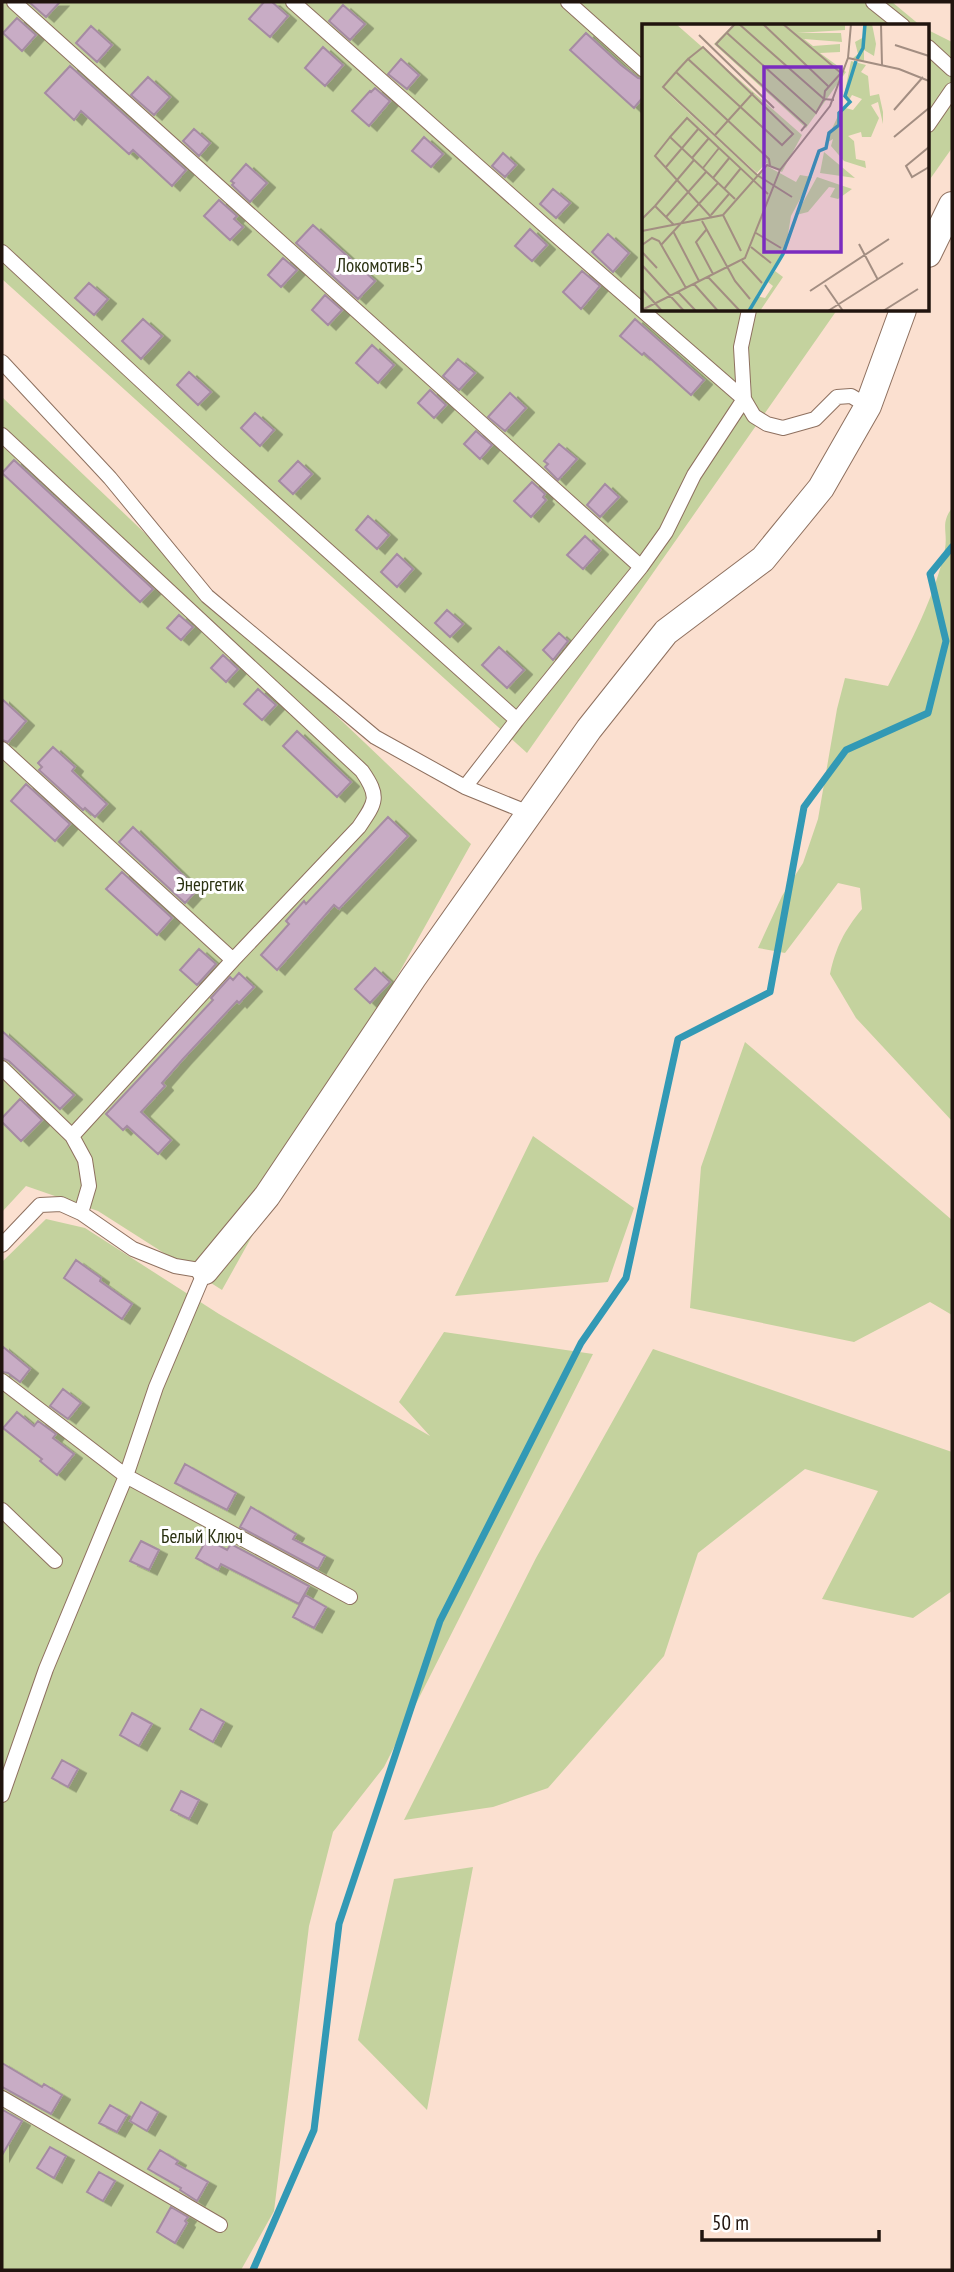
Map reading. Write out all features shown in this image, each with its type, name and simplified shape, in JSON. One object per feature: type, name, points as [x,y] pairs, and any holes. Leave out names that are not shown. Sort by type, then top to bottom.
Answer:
[{"type":"street","points":[[930,250],[952,205]]},
{"type":"street","points":[[205,1271],[267,1196],[413,978],[589,729],[666,632],[764,559],[821,488],[868,407],[901,312]]},
{"type":"lane","points":[[14,2],[641,567]]},
{"type":"lane","points":[[293,2],[642,310]]},
{"type":"lane","points":[[568,2],[642,68]]},
{"type":"lane","points":[[873,2],[900,24]]},
{"type":"lane","points":[[930,49],[952,69]]},
{"type":"lane","points":[[930,122],[952,90]]},
{"type":"lane","points":[[2,252],[221,455],[517,720]]},
{"type":"lane","points":[[644,312],[744,399],[754,415],[767,424],[783,428],[815,419],[837,397],[851,396],[868,407]]},
{"type":"lane","points":[[465,787],[666,532],[694,475],[744,399],[741,347],[749,312]]},
{"type":"lane","points":[[2,362],[110,478],[207,596],[376,737],[465,787],[529,813]]},
{"type":"lane","points":[[2,435],[362,771],[373,788],[375,804],[359,827],[72,1136]]},
{"type":"lane","points":[[2,749],[233,960]]},
{"type":"lane","points":[[2,1068],[72,1136],[85,1160],[89,1186],[81,1213]]},
{"type":"lane","points":[[2,1245],[40,1205],[61,1204],[81,1213],[132,1249],[175,1266],[205,1271],[156,1387],[126,1476],[46,1669],[2,1795]]},
{"type":"lane","points":[[2,1381],[126,1476],[350,1597]]},
{"type":"lane","points":[[2,1510],[55,1560]]},
{"type":"lane","points":[[2,2098],[220,2225]]},
{"type":"green space","name":"Локомотив-5","points":[[2,2],[892,2],[919,24],[642,24],[642,312],[836,312],[527,753],[2,279]]},
{"type":"green space","points":[[930,31],[952,42],[952,148],[930,179]]},
{"type":"green space","name":"Энергетик","points":[[2,397],[471,844],[222,1290],[98,1211],[26,1186],[2,1212]]},
{"type":"green space","points":[[952,508],[952,1121],[856,1018],[830,974],[842,940],[862,909],[860,888],[838,883],[785,953],[758,948],[782,896],[803,863],[818,819],[845,678],[888,686],[935,585],[946,543],[945,523]]},
{"type":"green space","points":[[745,1042],[952,1220],[952,1315],[930,1302],[854,1342],[690,1308],[701,1167]]},
{"type":"green space","points":[[533,1136],[634,1208],[608,1282],[455,1296]]},
{"type":"green space","name":"Белый Ключ","points":[[46,1219],[85,1228],[219,1314],[430,1436],[399,1402],[444,1332],[593,1354],[384,1767],[333,1832],[309,1926],[274,2211],[241,2270],[2,2270],[2,1262]]},
{"type":"green space","points":[[653,1349],[952,1452],[952,1591],[913,1618],[822,1599],[878,1491],[805,1469],[698,1553],[664,1656],[548,1788],[493,1807],[404,1820],[536,1558]]},
{"type":"green space","points":[[473,1867],[427,2110],[358,2040],[394,1879]]},
{"type":"building","points":[[31,2],[60,2],[46,17]]},
{"type":"building","points":[[264,2],[272,2],[288,16],[270,37],[249,19]]},
{"type":"building","points":[[343,5],[365,24],[350,40],[329,21]]},
{"type":"building","points":[[17,18],[36,35],[22,51],[3,33]]},
{"type":"building","points":[[91,26],[112,45],[97,62],[76,43]]},
{"type":"building","points":[[586,33],[621,65],[642,79],[642,98],[634,108],[570,50]]},
{"type":"building","points":[[323,47],[343,65],[325,86],[305,68]]},
{"type":"building","points":[[401,59],[419,75],[407,89],[388,74]]},
{"type":"building","points":[[70,66],[186,170],[172,186],[133,150],[129,154],[81,111],[74,120],[45,93]]},
{"type":"building","points":[[148,77],[170,97],[154,115],[131,95]]},
{"type":"building","points":[[375,88],[390,101],[369,126],[352,111]]},
{"type":"building","points":[[194,129],[210,143],[199,156],[183,141]]},
{"type":"building","points":[[424,137],[443,154],[431,167],[412,151]]},
{"type":"building","points":[[503,153],[516,165],[505,177],[492,166]]},
{"type":"building","points":[[246,164],[267,183],[250,202],[231,181]]},
{"type":"building","points":[[553,189],[570,203],[556,218],[540,204]]},
{"type":"building","points":[[219,200],[237,216],[234,219],[243,227],[230,240],[204,216]]},
{"type":"building","points":[[313,225],[375,281],[358,299],[296,243]]},
{"type":"building","points":[[530,229],[547,245],[532,261],[515,246]]},
{"type":"building","points":[[608,234],[629,253],[613,272],[592,252]]},
{"type":"building","points":[[283,258],[297,270],[281,287],[268,275]]},
{"type":"building","points":[[582,271],[600,286],[581,309],[563,292]]},
{"type":"building","points":[[89,283],[108,299],[94,315],[75,298]]},
{"type":"building","points":[[325,295],[342,310],[328,325],[312,310]]},
{"type":"building","points":[[143,319],[162,336],[141,359],[122,341]]},
{"type":"building","points":[[635,319],[704,380],[691,395],[644,353],[642,355],[620,336]]},
{"type":"building","points":[[372,345],[394,365],[378,383],[356,363]]},
{"type":"building","points":[[458,359],[475,373],[459,390],[443,376]]},
{"type":"building","points":[[189,372],[211,392],[198,405],[177,385]]},
{"type":"building","points":[[430,390],[446,405],[434,418],[418,403]]},
{"type":"building","points":[[510,393],[526,408],[505,431],[488,417]]},
{"type":"building","points":[[255,413],[274,430],[260,446],[241,428]]},
{"type":"building","points":[[476,431],[492,445],[480,459],[464,444]]},
{"type":"building","points":[[559,444],[577,459],[558,480],[545,467],[548,464],[544,461]]},
{"type":"building","points":[[14,460],[153,589],[140,602],[2,473]]},
{"type":"building","points":[[298,461],[312,474],[293,494],[279,481]]},
{"type":"building","points":[[532,482],[545,494],[543,497],[546,500],[531,517],[514,501]]},
{"type":"building","points":[[605,484],[619,497],[600,517],[587,505]]},
{"type":"building","points":[[368,516],[389,535],[377,549],[356,530]]},
{"type":"building","points":[[585,536],[600,550],[583,569],[567,555]]},
{"type":"building","points":[[397,554],[413,569],[397,587],[381,572]]},
{"type":"building","points":[[447,610],[463,624],[450,637],[435,623]]},
{"type":"building","points":[[179,615],[193,627],[181,640],[167,628]]},
{"type":"building","points":[[559,633],[568,641],[553,660],[543,650]]},
{"type":"building","points":[[499,647],[524,670],[507,688],[482,665]]},
{"type":"building","points":[[223,655],[238,669],[226,682],[211,668]]},
{"type":"building","points":[[258,689],[276,705],[262,720],[244,704]]},
{"type":"building","points":[[2,699],[26,721],[8,742],[2,740]]},
{"type":"building","points":[[297,731],[351,782],[337,797],[283,746]]},
{"type":"building","points":[[53,747],[75,767],[72,771],[107,804],[95,817],[85,808],[83,810],[39,770],[42,767],[38,763]]},
{"type":"building","points":[[26,784],[70,824],[55,841],[11,801]]},
{"type":"building","points":[[388,817],[408,836],[339,909],[334,905],[277,970],[261,955],[289,924],[286,921],[304,901],[306,904]]},
{"type":"building","points":[[133,827],[196,891],[185,903],[119,842]]},
{"type":"building","points":[[122,872],[172,918],[157,935],[106,889]]},
{"type":"building","points":[[199,949],[216,964],[197,985],[180,970]]},
{"type":"building","points":[[375,968],[390,982],[370,1003],[355,989]]},
{"type":"building","points":[[239,973],[254,987],[239,1003],[237,1001],[183,1059],[162,1083],[165,1086],[141,1112],[171,1140],[158,1154],[127,1126],[123,1130],[106,1114],[213,1000],[211,998],[230,977],[233,980]]},
{"type":"building","points":[[2,1031],[74,1095],[60,1109],[9,1061],[2,1058]]},
{"type":"building","points":[[20,1099],[42,1120],[21,1141],[2,1122],[2,1118]]},
{"type":"building","points":[[76,1260],[132,1304],[122,1319],[64,1278]]},
{"type":"building","points":[[2,1346],[30,1369],[20,1382],[2,1372]]},
{"type":"building","points":[[63,1389],[81,1403],[68,1419],[50,1406]]},
{"type":"building","points":[[17,1412],[34,1426],[38,1421],[56,1434],[53,1438],[74,1454],[57,1475],[40,1461],[42,1459],[3,1428]]},
{"type":"building","points":[[185,1464],[236,1493],[227,1510],[175,1483]]},
{"type":"building","points":[[251,1507],[296,1534],[293,1539],[325,1556],[318,1569],[240,1527]]},
{"type":"building","points":[[207,1539],[227,1550],[231,1544],[309,1586],[299,1604],[221,1564],[218,1570],[196,1558]]},
{"type":"building","points":[[141,1541],[159,1550],[149,1570],[130,1561]]},
{"type":"building","points":[[305,1595],[326,1607],[314,1628],[293,1617]]},
{"type":"building","points":[[201,1709],[224,1722],[213,1742],[190,1729]]},
{"type":"building","points":[[132,1713],[152,1724],[139,1746],[120,1735]]},
{"type":"building","points":[[62,1760],[78,1769],[68,1787],[52,1778]]},
{"type":"building","points":[[181,1791],[199,1800],[189,1819],[171,1810]]},
{"type":"building","points":[[2,2063],[42,2087],[44,2084],[62,2095],[51,2114],[2,2087]]},
{"type":"building","points":[[141,2102],[158,2112],[147,2131],[130,2121]]},
{"type":"building","points":[[110,2105],[127,2115],[117,2132],[99,2123]]},
{"type":"building","points":[[3,2110],[22,2121],[2,2155],[2,2112]]},
{"type":"building","points":[[50,2147],[66,2156],[54,2178],[37,2168]]},
{"type":"building","points":[[160,2150],[178,2161],[176,2164],[208,2182],[197,2201],[180,2190],[181,2188],[148,2169]]},
{"type":"building","points":[[99,2172],[115,2181],[103,2201],[87,2192]]},
{"type":"building","points":[[171,2207],[188,2217],[175,2243],[157,2232]]},
{"type":"waterway","points":[[253,2270],[314,2130],[339,1924],[440,1621],[581,1343],[626,1278],[678,1039],[770,992],[804,807],[846,750],[928,713],[946,641],[930,574],[952,547]]}]
